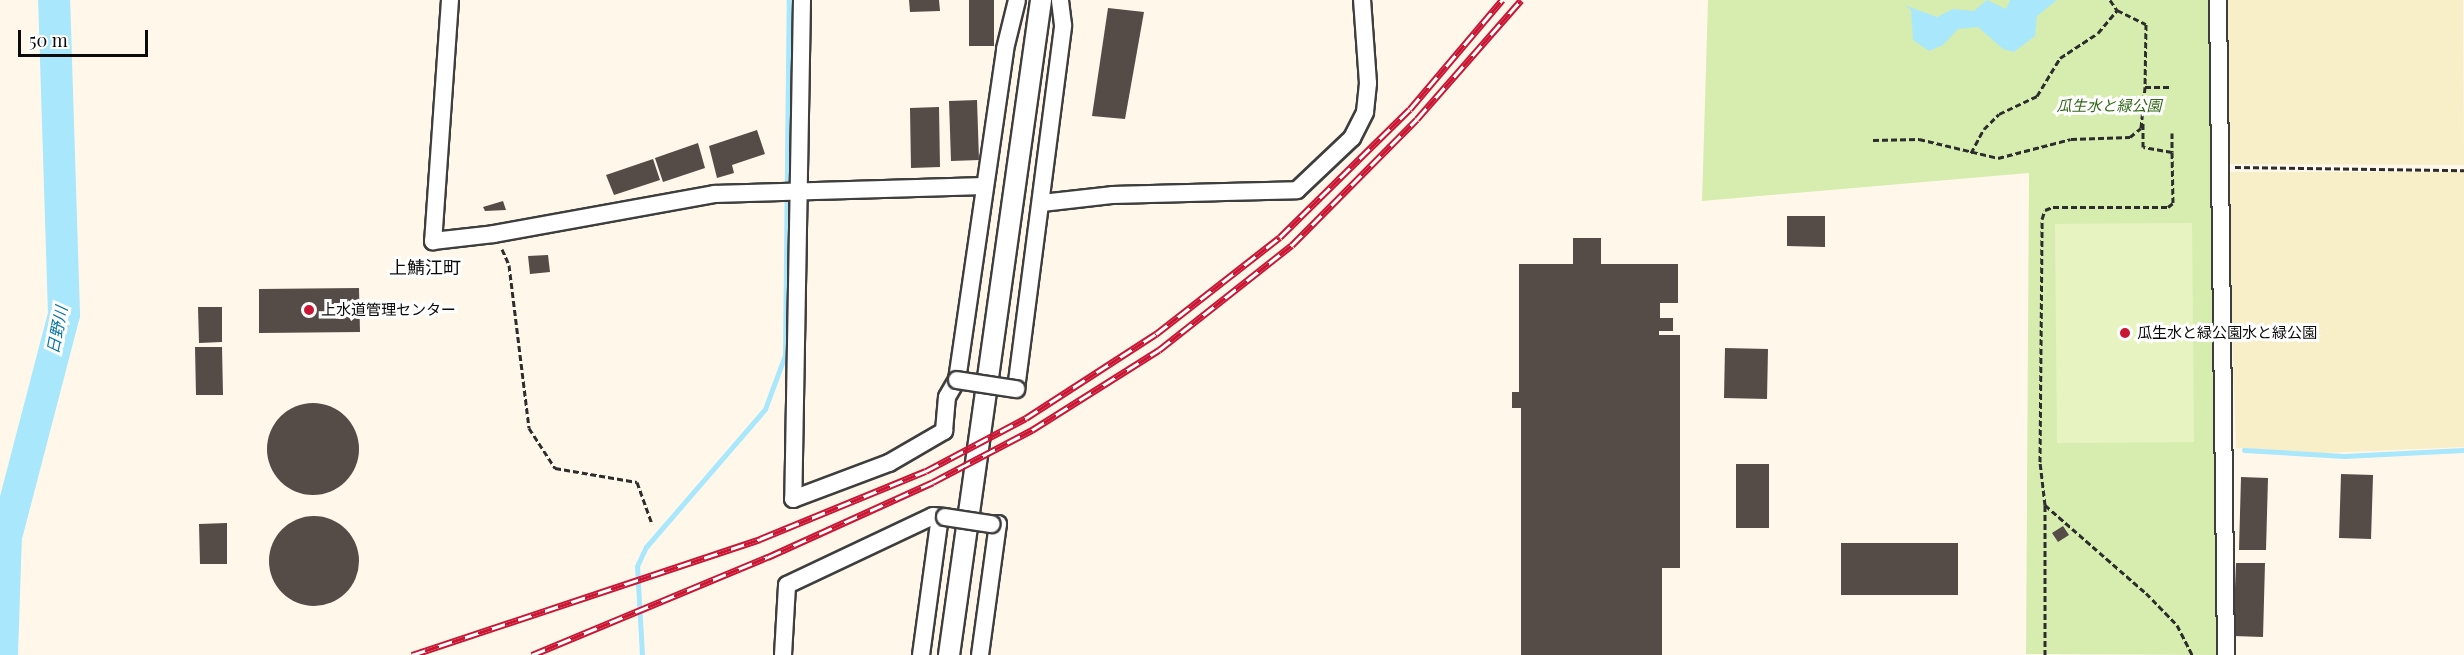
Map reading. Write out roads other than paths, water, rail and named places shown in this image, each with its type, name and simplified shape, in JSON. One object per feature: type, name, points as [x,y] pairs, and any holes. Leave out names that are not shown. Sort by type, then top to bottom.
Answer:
[{"type":"street","points":[[450,0],[433,241],[494,234],[714,194],[985,186]]},
{"type":"street","points":[[802,0],[794,191],[793,499],[889,463],[944,431],[946,397],[957,380],[1010,17],[1017,0]]},
{"type":"street","points":[[949,655],[1041,0]]},
{"type":"street","points":[[957,380],[1016,389],[1064,25],[1060,0]]},
{"type":"street","points":[[1042,203],[1112,195],[1297,190],[1352,138],[1365,112],[1368,83],[1362,0]]},
{"type":"street","points":[[2218,0],[2218,167],[2226,655]]},
{"type":"street","points":[[783,655],[787,585],[933,516],[998,525],[981,655]]},
{"type":"street","points":[[921,655],[943,517]]},
{"type":"water","points":[[1987,0],[2006,9],[2010,0],[2057,0],[2037,16],[2035,36],[2014,52],[2003,49],[1978,27],[1958,29],[1943,45],[1929,51],[1913,40],[1911,10],[1904,5],[1937,17],[1953,9],[1974,11]]},
{"type":"waterway","name":"日野川","points":[[2,655],[6,537],[64,314],[54,0]]},
{"type":"waterway","points":[[642,655],[637,566],[646,547],[765,409],[785,355],[789,0]]},
{"type":"waterway","points":[[2244,450],[2344,456],[2464,450]]},
{"type":"railway","points":[[412,655],[760,539],[926,471],[1026,418],[1156,334],[1280,237],[1410,109],[1502,0]]},
{"type":"railway","points":[[532,655],[768,557],[933,482],[1032,430],[1159,350],[1292,245],[1417,119],[1521,0]]},
{"type":"place","name":"上水道管理センター","points":[[309,310]]},
{"type":"place","name":"瓜生水と緑公園水と緑公園","points":[[2125,333]]},
{"type":"district","name":"上鯖江町","points":[[425,267]]},
{"type":"park label","name":"瓜生水と緑公園","points":[[2109,106]]}]
